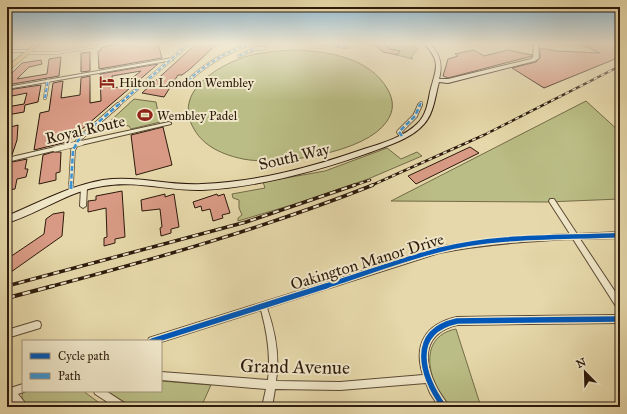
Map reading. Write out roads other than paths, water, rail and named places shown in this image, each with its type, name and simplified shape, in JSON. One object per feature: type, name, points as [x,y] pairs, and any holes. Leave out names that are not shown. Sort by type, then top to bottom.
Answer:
[{"type":"main road","name":"South Way","points":[[7,220],[60,196],[84,188],[115,182],[202,187],[235,183],[322,166],[402,136],[416,128],[425,119],[436,80],[439,62]]},
{"type":"main road","points":[[436,80],[448,81],[522,62]]},
{"type":"street","points":[[7,88],[151,62]]},
{"type":"street","points":[[71,189],[73,150],[79,139],[168,62]]},
{"type":"street","points":[[184,85],[197,72],[212,62]]},
{"type":"street","points":[[45,98],[48,81]]},
{"type":"street","points":[[402,136],[399,132],[415,116],[421,103]]},
{"type":"street","name":"Royal Route","points":[[7,160],[169,123]]},
{"type":"street","points":[[83,206],[84,188]]},
{"type":"street","points":[[552,201],[620,306]]},
{"type":"street","name":"Oakington Manor Drive","points":[[155,340],[439,250],[469,244],[508,240],[620,235]]},
{"type":"street","points":[[263,306],[272,354],[271,385],[267,407]]},
{"type":"street","points":[[444,407],[435,395],[428,379],[424,362],[425,348],[428,339],[443,325],[457,321],[620,319]]},
{"type":"street","points":[[7,334],[37,325]]},
{"type":"street","name":"Grand Avenue","points":[[162,376],[271,385],[340,386],[428,379]]},
{"type":"street","points":[[22,388],[8,393],[23,407]]},
{"type":"street","points":[[100,392],[123,407]]},
{"type":"railway","points":[[370,186],[484,135],[620,66]]},
{"type":"railway","points":[[355,185],[370,180]]},
{"type":"railway","points":[[7,286],[246,222],[355,185]]},
{"type":"railway","points":[[49,287],[212,241],[293,215],[373,185]]},
{"type":"railway","points":[[7,298],[53,286]]},
{"type":"place","name":"Hilton London Wembley","points":[[107,82]]},
{"type":"place","name":"Wembley Padel","points":[[145,115]]}]
